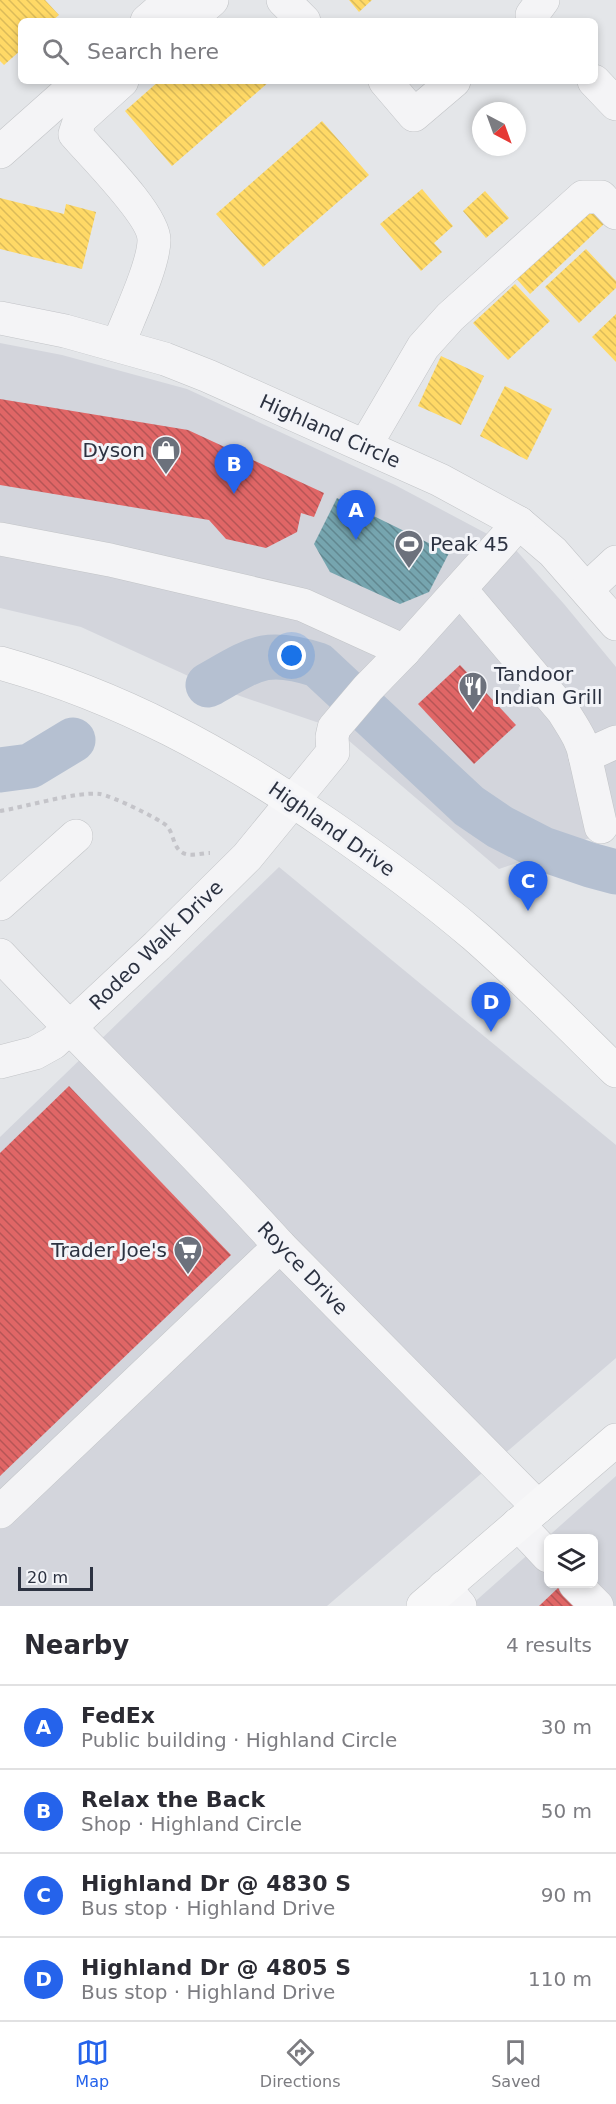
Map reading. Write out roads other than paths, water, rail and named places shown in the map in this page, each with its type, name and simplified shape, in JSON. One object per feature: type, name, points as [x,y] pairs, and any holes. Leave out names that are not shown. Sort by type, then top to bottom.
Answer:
[{"type":"main road","name":"Highland Drive","points":[[0,663],[53,679],[154,721],[244,769],[293,801],[372,855],[476,937],[616,1071]]},
{"type":"main road","points":[[442,1600],[528,1516],[616,1440]]},
{"type":"street","points":[[150,18],[171,0]]},
{"type":"street","points":[[191,18],[212,0]]},
{"type":"street","points":[[283,0],[301,18]]},
{"type":"street","points":[[0,152],[77,84]]},
{"type":"street","points":[[118,345],[151,259],[154,239],[150,224],[140,210],[75,134],[80,119],[119,84]]},
{"type":"street","points":[[388,84],[414,115],[450,84]]},
{"type":"street","points":[[597,84],[616,104]]},
{"type":"street","points":[[365,446],[423,347],[450,317],[584,198],[601,197],[616,213]]},
{"type":"street","name":"Highland Circle","points":[[0,318],[65,331],[165,359],[440,480],[519,523],[553,552],[616,624]]},
{"type":"street","points":[[0,540],[110,560],[303,605],[404,651],[519,523]]},
{"type":"street","points":[[587,589],[616,562]]},
{"type":"street","points":[[460,589],[563,711],[576,732],[583,746],[601,827]]},
{"type":"street","name":"Rodeo Walk Drive","points":[[0,1062],[35,1053],[53,1043],[158,946],[247,857],[333,752],[334,728],[404,651]]},
{"type":"street","points":[[585,756],[616,742]]},
{"type":"street","points":[[0,904],[75,836]]},
{"type":"street","name":"Royce Drive","points":[[0,955],[69,1029],[244,1206],[528,1516],[544,1546]]},
{"type":"street","points":[[0,1512],[280,1246]]},
{"type":"street","points":[[579,1588],[597,1606]]},
{"type":"waterway","points":[[208,685],[260,659],[285,657],[318,665],[469,806],[500,827],[543,849],[616,872]]},
{"type":"waterway","points":[[0,770],[30,766],[73,740]]},
{"type":"place","name":"Dyson","points":[[166,476]]},
{"type":"place","name":"Relax the Back","points":[[234,494]]},
{"type":"place","name":"FedEx","points":[[356,540]]},
{"type":"place","name":"Peak 45","points":[[409,570]]},
{"type":"place","name":"Tandoor Indian Grill","points":[[473,712]]},
{"type":"place","name":"Highland Dr @ 4830 S","points":[[528,911]]},
{"type":"place","name":"Highland Dr @ 4805 S","points":[[491,1032]]},
{"type":"place","name":"Trader Joe's","points":[[188,1276]]}]
